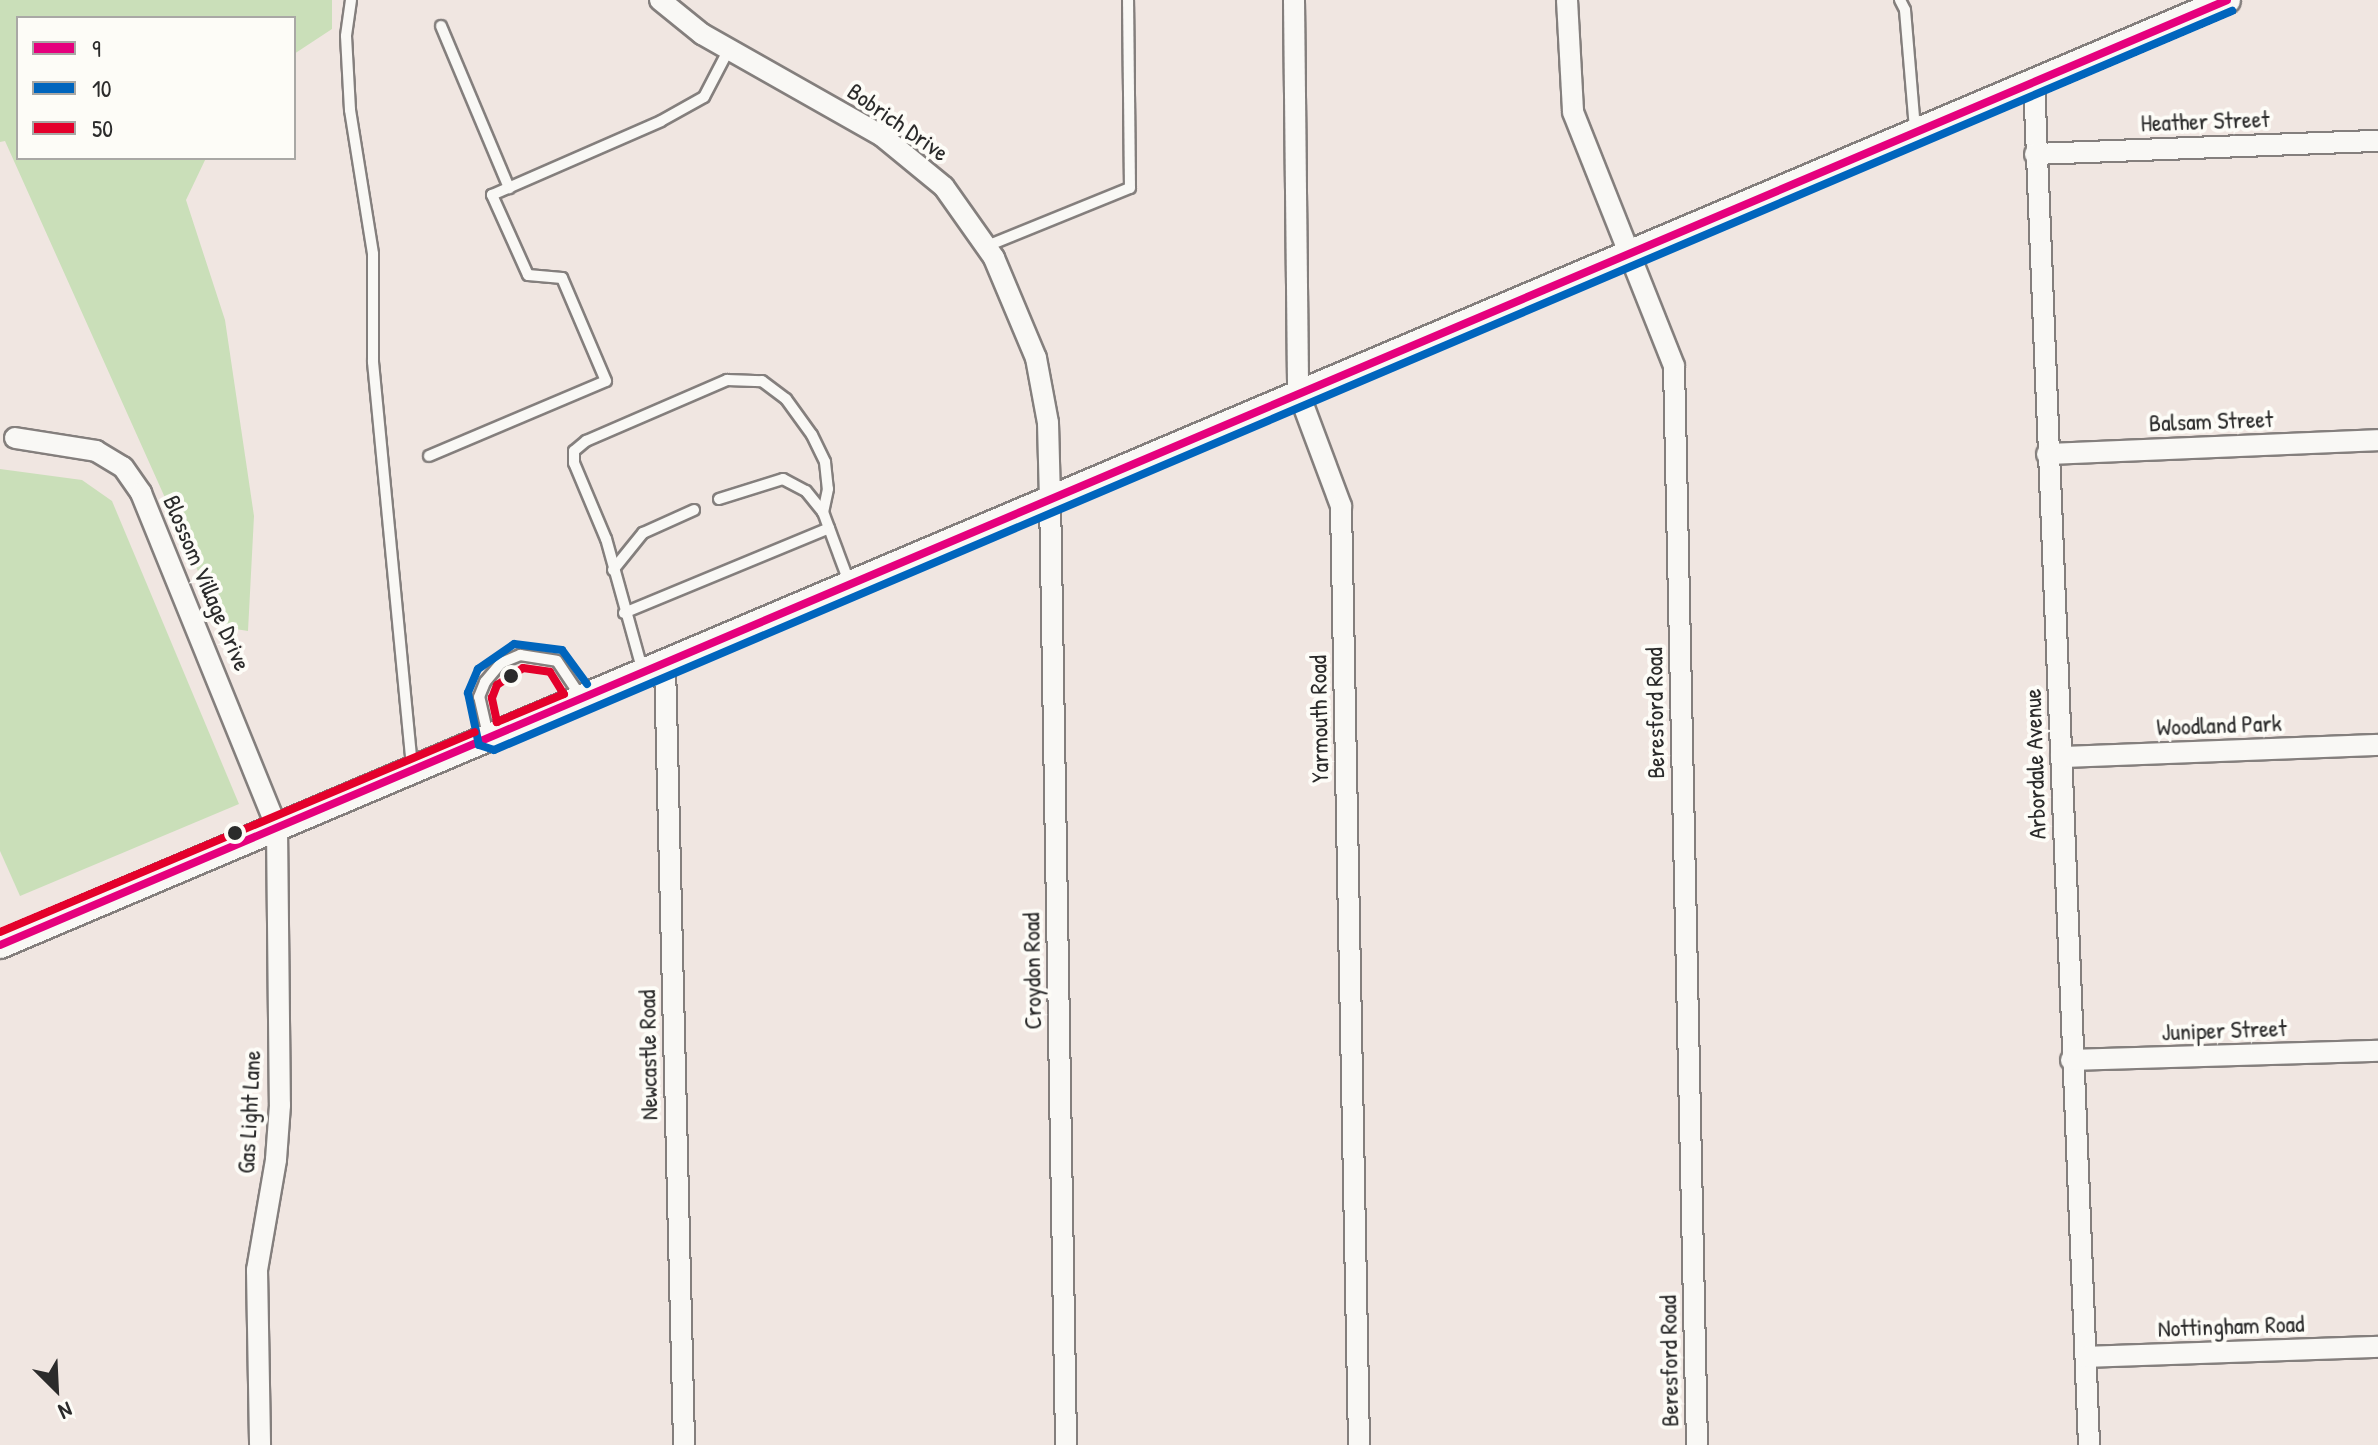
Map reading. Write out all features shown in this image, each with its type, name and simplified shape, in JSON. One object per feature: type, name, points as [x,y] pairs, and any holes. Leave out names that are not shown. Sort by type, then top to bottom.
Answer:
[{"type":"street","name":"Bobrich Drive","points":[[660,0],[677,18],[882,136],[944,187],[987,246],[1036,358],[1048,423],[1050,497]]},
{"type":"street","name":"Yarmouth Road","points":[[1294,0],[1298,391],[1341,506],[1359,1445]]},
{"type":"street","name":"Beresford Road","points":[[1567,0],[1573,112],[1674,366],[1697,1445]]},
{"type":"street","points":[[0,945],[654,669],[1298,391],[2227,0]]},
{"type":"street","name":"Arbordale Avenue","points":[[2034,81],[2071,1060],[2089,1445]]},
{"type":"street","name":"Heather Street","points":[[2035,154],[2378,141]]},
{"type":"street","name":"Blossom Village Drive","points":[[7,435],[96,451],[123,467],[141,493],[277,828]]},
{"type":"street","name":"Balsam Street","points":[[2047,454],[2378,440]]},
{"type":"street","name":"Croydon Road","points":[[1050,497],[1066,1445]]},
{"type":"street","name":"Newcastle Road","points":[[654,669],[684,1445]]},
{"type":"street","name":"Woodland Park","points":[[2061,757],[2378,745]]},
{"type":"street","name":"Gas Light Lane","points":[[260,1445],[257,1270],[276,1160],[280,1105],[277,828]]},
{"type":"street","name":"Juniper Street","points":[[2071,1060],[2378,1051]]},
{"type":"street","name":"Nottingham Road","points":[[2086,1357],[2378,1347]]},
{"type":"lane","points":[[351,0],[346,36],[350,110],[373,254],[373,362],[413,771]]},
{"type":"lane","points":[[987,246],[1130,188],[1128,0]]},
{"type":"lane","points":[[1900,0],[1905,10],[1915,131]]},
{"type":"lane","points":[[441,26],[509,188]]},
{"type":"lane","points":[[429,456],[606,381],[562,278],[528,275],[492,195],[661,121],[704,97],[729,49]]},
{"type":"lane","points":[[654,669],[624,613],[574,451],[727,380],[762,381],[786,399],[812,435],[825,462],[828,489],[823,512]]},
{"type":"lane","points":[[719,499],[783,479],[806,491],[823,512],[850,584]]},
{"type":"lane","points":[[613,570],[643,533],[694,510]]},
{"type":"lane","points":[[624,613],[829,528]]},
{"type":"lane","points":[[489,739],[479,697],[485,682],[501,663],[520,655],[557,661],[582,699]]},
{"type":"green space","points":[[0,0],[332,0],[332,29],[296,53],[296,16],[16,16],[16,160],[205,160],[186,200],[225,320],[254,516],[248,631],[223,627],[5,141],[0,142]]},
{"type":"green space","points":[[0,469],[82,480],[112,501],[239,804],[20,896],[0,851]]},
{"type":"transit line","name":"9","points":[[0,945],[2227,0]]},
{"type":"transit line","name":"10","points":[[587,684],[562,650],[514,644],[478,669],[468,693],[479,745],[494,750],[2232,11]]},
{"type":"transit line","name":"50","points":[[523,668],[550,672],[564,694],[497,722],[492,698],[497,685],[523,668]]},
{"type":"transit line","name":"50","points":[[0,932],[475,732]]}]
